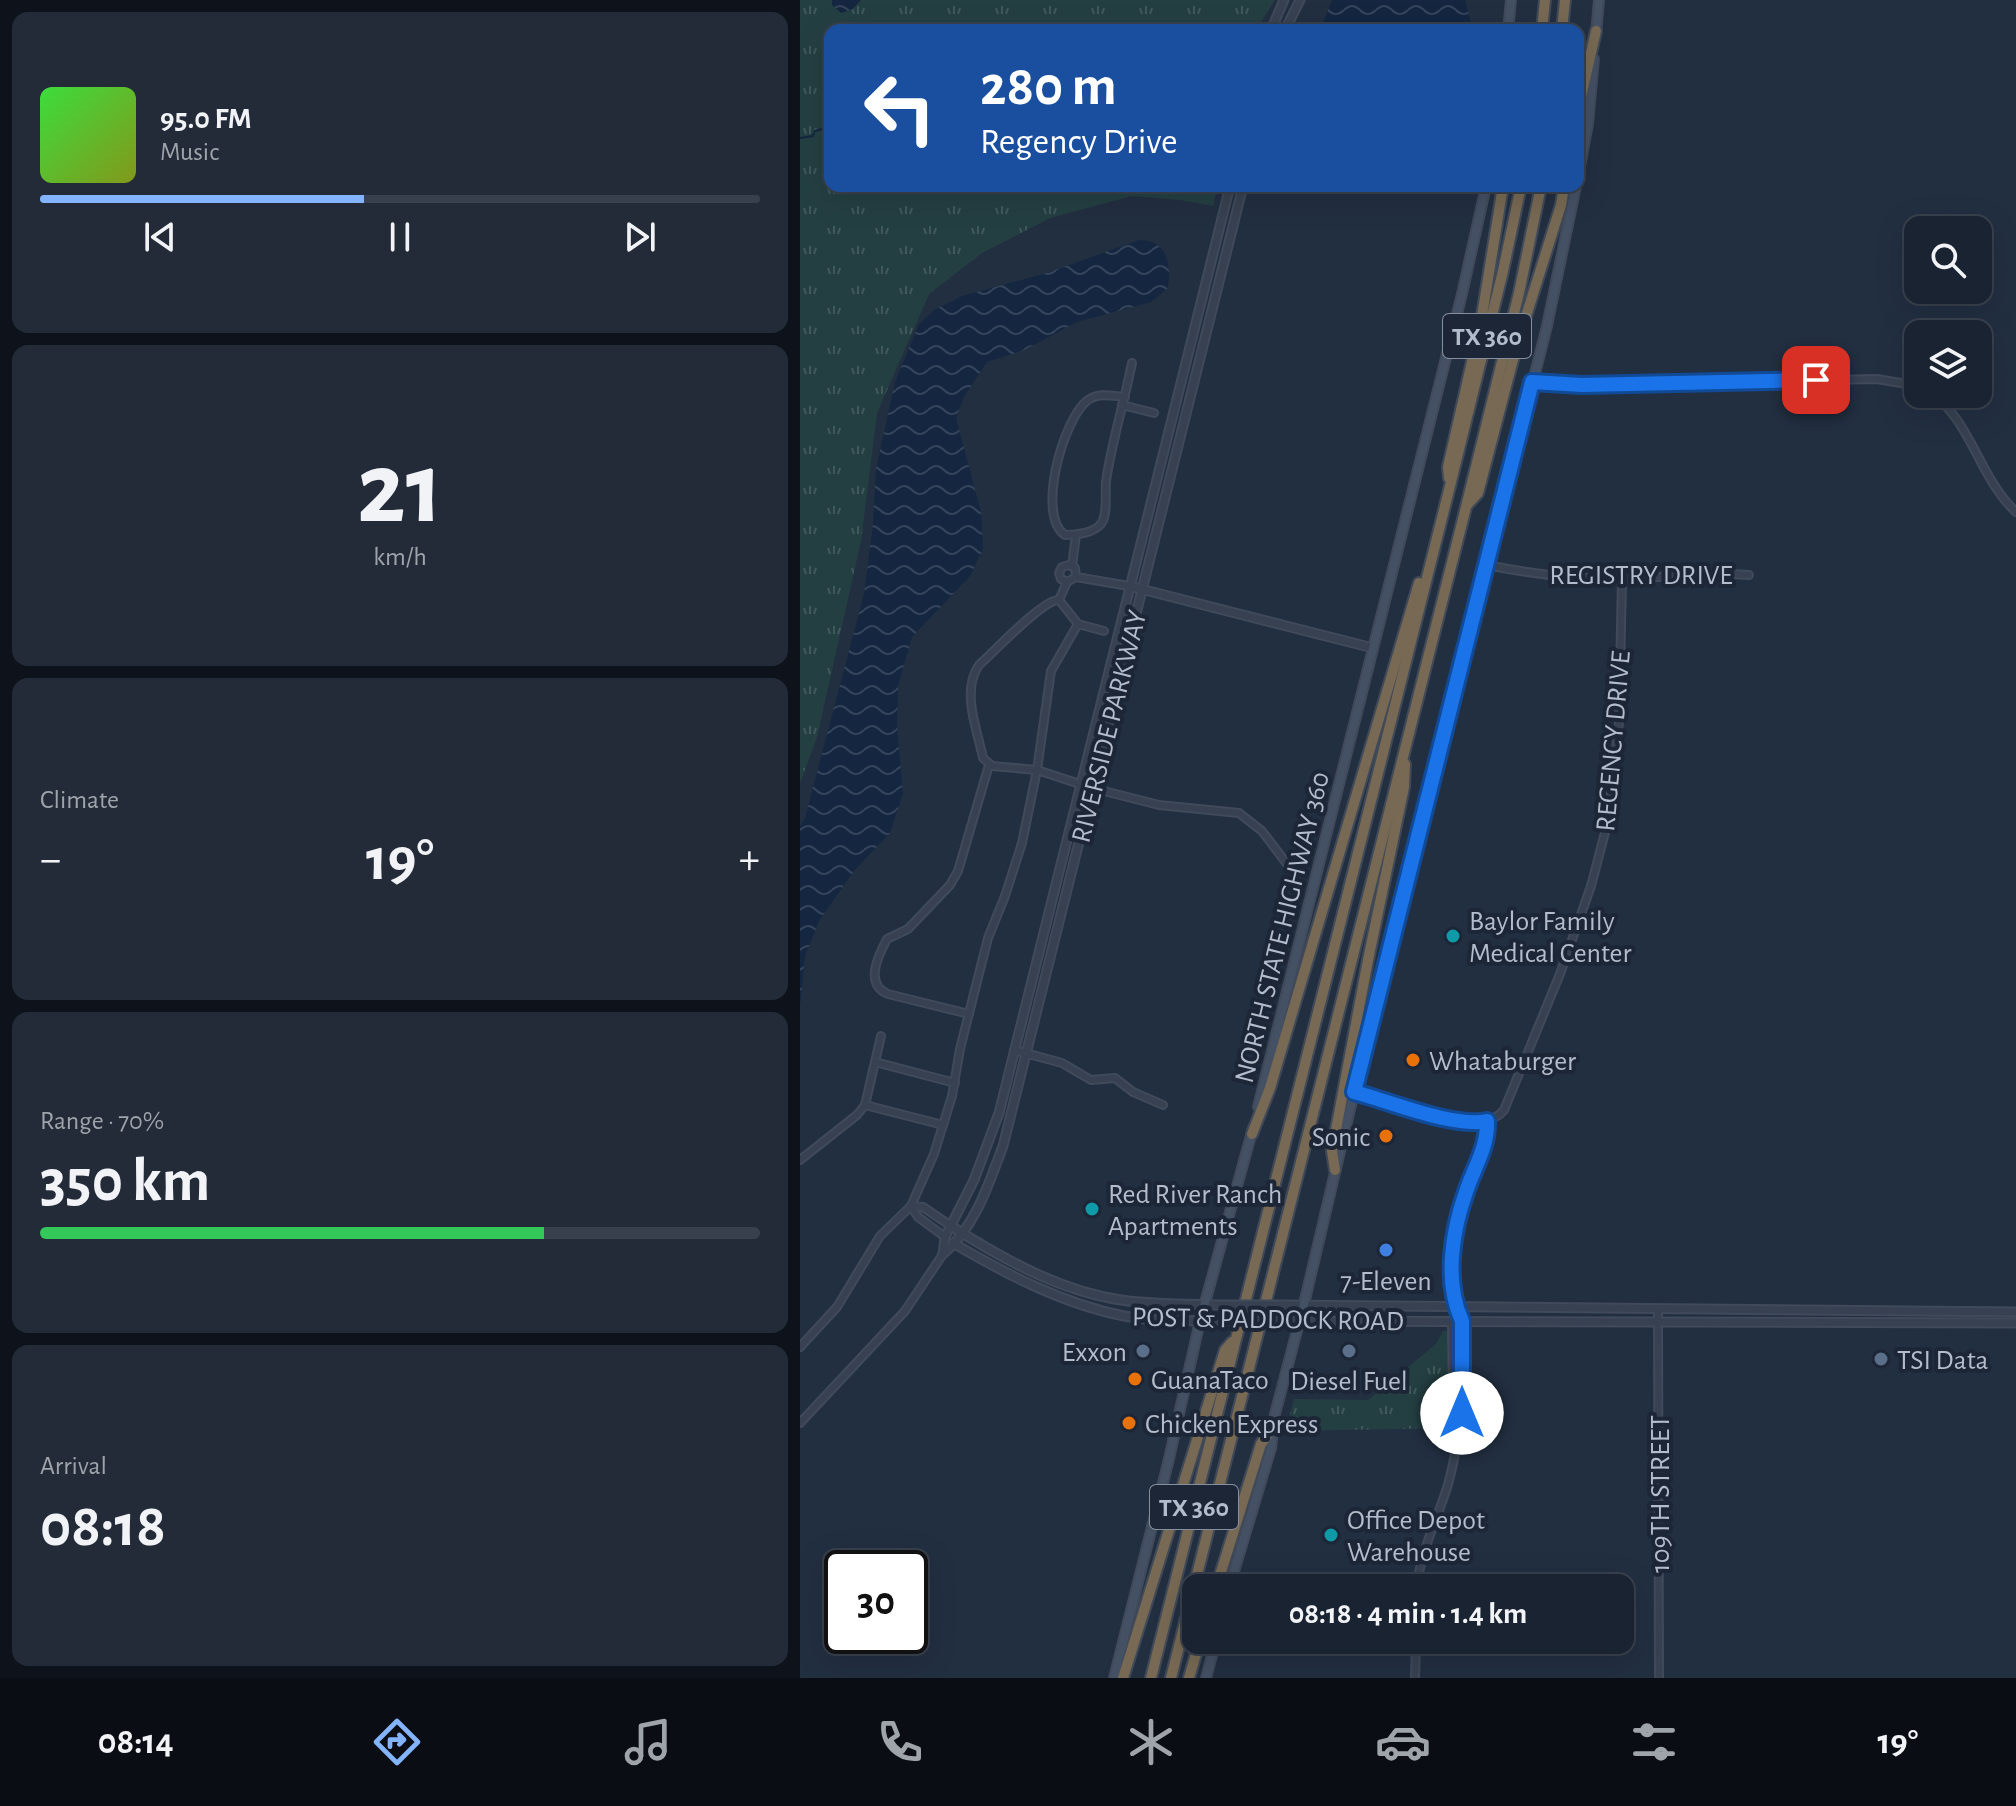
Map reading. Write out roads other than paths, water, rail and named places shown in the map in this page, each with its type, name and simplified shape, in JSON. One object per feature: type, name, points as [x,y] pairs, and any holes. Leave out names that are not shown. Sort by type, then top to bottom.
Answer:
[{"type":"highway","points":[[1543,24],[1545,0]]},
{"type":"highway","points":[[1563,24],[1565,0]]},
{"type":"highway","points":[[1584,84],[1596,31]]},
{"type":"highway","points":[[1450,486],[1448,467],[1484,309],[1502,192]]},
{"type":"highway","name":"TX 360","points":[[1151,1678],[1430,568],[1520,192]]},
{"type":"highway","name":"TX 360","points":[[1171,1678],[1466,507],[1519,293],[1540,192]]},
{"type":"highway","points":[[1466,507],[1478,493],[1516,348],[1563,192]]},
{"type":"highway","points":[[1252,1134],[1270,1088],[1419,583],[1430,568]]},
{"type":"highway","points":[[1335,1170],[1332,1151],[1404,787],[1407,739]]},
{"type":"highway","points":[[1123,1678],[1225,1350],[1236,1336]]},
{"type":"highway","points":[[1220,1574],[1261,1444],[1273,1427]]},
{"type":"highway","points":[[1189,1678],[1196,1654]]},
{"type":"main road","points":[[1509,24],[1511,0]]},
{"type":"main road","points":[[1584,145],[1599,0]]},
{"type":"main road","name":"NORTH STATE HIGHWAY 360","points":[[1114,1678],[1204,1304],[1252,1134],[1462,294],[1485,192]]},
{"type":"main road","points":[[1233,1574],[1271,1448],[1273,1427],[1354,1092],[1556,286],[1575,192]]},
{"type":"main road","points":[[1206,1678],[1212,1654]]},
{"type":"street","points":[[1274,24],[1284,0]]},
{"type":"street","points":[[1288,24],[1300,0]]},
{"type":"street","name":"RIVERSIDE PARKWAY","points":[[943,1254],[945,1237],[987,1150],[1014,1050],[1229,192]]},
{"type":"street","name":"RIVERSIDE PARKWAY","points":[[800,1423],[905,1311],[943,1254],[955,1244],[984,1196],[1003,1146],[1242,192]]},
{"type":"street","points":[[1220,227],[1232,230]]},
{"type":"street","points":[[1132,363],[1123,401],[1106,484],[1104,519],[1097,528],[1076,535],[1060,532],[1053,499],[1055,467],[1068,426],[1078,410],[1099,395],[1123,401],[1154,413]]},
{"type":"street","points":[[1532,382],[1582,385],[1877,379],[1904,384]]},
{"type":"street","points":[[1948,408],[1996,486],[2016,512]]},
{"type":"street","points":[[1072,566],[1076,535]]},
{"type":"street","points":[[1067,582],[1061,579],[1059,573],[1065,565],[1076,570],[1076,577]]},
{"type":"street","name":"REGISTRY DRIVE","points":[[1487,565],[1560,576],[1622,579],[1688,574],[1749,575]]},
{"type":"street","points":[[1059,600],[1067,582],[1076,577],[1129,586],[1373,648]]},
{"type":"street","name":"REGENCY DRIVE","points":[[1487,1121],[1504,1110],[1522,1069],[1560,974],[1603,845],[1619,722],[1622,579]]},
{"type":"street","points":[[1059,600],[1050,600],[1039,609],[979,665],[972,676],[973,710],[983,758],[989,765],[1037,770],[1080,785],[1159,805],[1239,813],[1262,831],[1287,864]]},
{"type":"street","points":[[1059,600],[1078,624],[1104,631]]},
{"type":"street","points":[[800,1347],[837,1307],[880,1236],[911,1206],[934,1154],[955,1083],[960,1049],[988,938],[1022,843],[1037,770],[1051,671],[1078,624]]},
{"type":"street","points":[[969,1014],[888,994],[881,991],[874,980],[880,952],[887,939],[908,929],[950,885],[958,871],[989,765]]},
{"type":"street","points":[[800,1160],[857,1115],[865,1105],[881,1036]]},
{"type":"street","points":[[1014,1050],[1062,1063],[1091,1080],[1115,1078],[1133,1092],[1163,1105]]},
{"type":"street","points":[[875,1062],[955,1083]]},
{"type":"street","points":[[1354,1092],[1452,1120],[1469,1123],[1487,1121],[1488,1136],[1484,1150],[1457,1222],[1452,1269],[1456,1307],[1462,1321],[1462,1413],[1458,1429]]},
{"type":"street","points":[[865,1105],[943,1125]]},
{"type":"street","name":"POST & PADDOCK ROAD","points":[[911,1206],[923,1207],[961,1233],[1044,1278],[1117,1299],[1145,1303],[2016,1312]]},
{"type":"street","name":"POST & PADDOCK ROAD","points":[[911,1206],[918,1217],[945,1237],[1003,1271],[1073,1302],[1126,1316],[1200,1321],[2016,1323]]},
{"type":"street","points":[[1073,1302],[1074,1288]]},
{"type":"street","points":[[1420,1574],[1427,1540],[1448,1485],[1459,1439],[1453,1415],[1452,1322],[1456,1307]]},
{"type":"street","name":"109TH STREET","points":[[1658,1310],[1659,1678]]},
{"type":"street","points":[[1838,1312],[1838,1324]]},
{"type":"street","points":[[1415,1678],[1416,1654]]},
{"type":"water","points":[[832,0],[861,0],[853,9],[841,13],[832,5]]},
{"type":"water","points":[[1332,0],[1465,0],[1471,24],[1322,24]]},
{"type":"water","points":[[1139,240],[1156,244],[1166,255],[1168,288],[1151,302],[1077,322],[1022,351],[987,362],[964,397],[956,418],[981,512],[983,549],[970,576],[912,637],[898,686],[897,727],[903,793],[890,833],[854,871],[819,921],[805,956],[800,1006],[800,826],[805,818],[864,594],[876,469],[895,382],[919,324],[934,310],[962,296],[1047,273]]},
{"type":"waterway","points":[[800,138],[813,136],[815,131],[824,129]]},
{"type":"place","name":"Baylor Family Medical Center","points":[[1453,936]]},
{"type":"place","name":"Whataburger","points":[[1413,1060]]},
{"type":"place","name":"Sonic","points":[[1386,1136]]},
{"type":"place","name":"Red River Ranch Apartments","points":[[1092,1209]]},
{"type":"place","name":"7-Eleven","points":[[1386,1250]]},
{"type":"place","name":"Exxon","points":[[1143,1351]]},
{"type":"place","name":"Diesel Fuel","points":[[1349,1351]]},
{"type":"place","name":"TSI Data","points":[[1881,1359]]},
{"type":"place","name":"GuanaTaco","points":[[1135,1379]]},
{"type":"place","name":"Chicken Express","points":[[1129,1423]]},
{"type":"place","name":"Office Depot Warehouse","points":[[1331,1535]]}]
